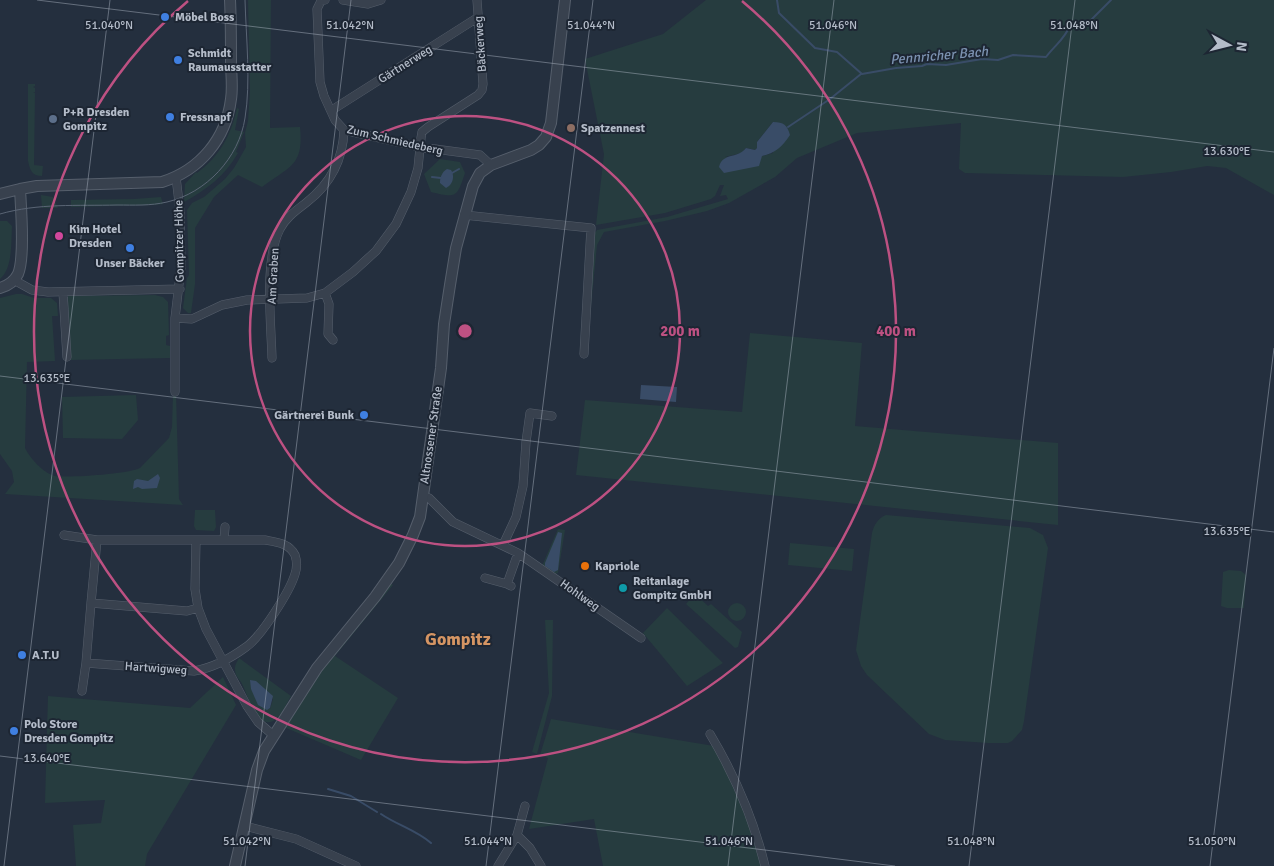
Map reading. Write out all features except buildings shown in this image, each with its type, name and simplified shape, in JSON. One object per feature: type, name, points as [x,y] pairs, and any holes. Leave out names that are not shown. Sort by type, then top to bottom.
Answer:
[{"type":"street","points":[[0,194],[20,189],[60,185],[117,185],[158,182],[176,178],[202,159],[215,145],[227,120],[232,96],[230,0]]},
{"type":"street","name":"Zum Schmiedeberg","points":[[325,0],[322,1],[317,9],[319,73],[324,96],[335,120],[344,130],[420,147],[480,155],[491,165]]},
{"type":"street","points":[[343,0],[368,4],[381,0]]},
{"type":"street","name":"Bäckerweg","points":[[420,147],[422,132],[478,96],[482,90],[477,0]]},
{"type":"street","name":"Altnossener Straße","points":[[235,866],[257,770],[264,751],[317,668],[375,597],[399,564],[416,528],[420,517],[441,368],[444,324],[456,248],[464,215],[473,186],[480,174],[491,165],[531,150],[546,137],[551,123],[566,0]]},
{"type":"street","name":"Gärtnerweg","points":[[332,110],[478,18]]},
{"type":"street","name":"Am Graben","points":[[272,358],[271,255],[281,227],[290,215],[315,196],[326,185],[335,171],[341,152],[344,130]]},
{"type":"street","points":[[175,318],[192,319],[222,305],[247,300],[307,298],[325,294],[370,257],[396,224],[411,192],[418,168],[420,147]]},
{"type":"street","name":"Gompitzer Höhe","points":[[14,280],[32,290],[48,292],[180,290],[180,211],[176,178]]},
{"type":"street","points":[[0,288],[7,286],[14,280],[21,256],[20,189]]},
{"type":"street","points":[[464,215],[591,228],[584,354]]},
{"type":"street","points":[[175,392],[175,318],[180,290]]},
{"type":"street","points":[[63,292],[67,357]]},
{"type":"street","points":[[325,294],[328,304],[328,334],[333,340]]},
{"type":"street","points":[[503,545],[516,517],[523,486],[530,413],[552,416]]},
{"type":"street","name":"Hohlweg","points":[[422,497],[429,498],[453,522],[518,554],[641,638]]},
{"type":"street","points":[[64,535],[98,540],[224,540],[225,527]]},
{"type":"street","points":[[82,691],[98,540]]},
{"type":"street","points":[[196,540],[194,589],[198,608],[206,629],[258,722],[273,735]]},
{"type":"street","name":"Hartwigweg","points":[[86,663],[194,671],[214,666],[247,647],[285,595],[295,575],[297,565],[291,549],[284,544],[265,540],[224,540]]},
{"type":"street","points":[[485,578],[509,585],[518,554]]},
{"type":"street","points":[[91,603],[187,611],[198,608]]},
{"type":"street","points":[[710,734],[736,784],[750,819],[765,866]]},
{"type":"street","points":[[498,866],[516,835],[525,806]]},
{"type":"street","points":[[245,826],[296,839],[356,866]]},
{"type":"street","points":[[516,835],[530,848],[542,866]]},
{"type":"green space","points":[[248,0],[271,0],[270,128],[300,127],[300,150],[293,164],[262,187],[238,175],[214,197],[195,228],[195,284],[191,313],[188,313],[183,308],[189,275],[187,210],[192,203],[204,197],[225,179],[246,147],[245,133],[248,121],[250,91]]},
{"type":"green space","points":[[706,0],[1274,0],[1274,195],[1226,168],[1207,166],[1123,177],[965,173],[959,169],[961,123],[857,133],[797,158],[775,177],[729,203],[707,211],[665,221],[604,232],[597,245],[590,316],[594,234],[597,230],[667,217],[728,199],[726,195],[720,196],[724,185],[720,185],[715,196],[711,199],[665,213],[596,225],[604,154],[585,59],[663,34]],"holes":[[[773,122],[773,153],[762,156],[725,157],[742,153],[746,148],[755,150],[757,142]]]},
{"type":"green space","points":[[28,84],[35,84],[33,87],[35,88],[33,93],[35,93],[34,165],[43,166],[42,176],[32,172],[28,161]]},
{"type":"green space","points":[[237,108],[239,109],[235,130],[244,132],[236,152],[238,153],[227,169],[214,182],[184,202],[185,184],[218,152],[228,136]]},
{"type":"green space","points":[[440,159],[460,162],[465,173],[460,187],[454,194],[446,195],[431,192],[424,174]]},
{"type":"green space","points":[[41,195],[53,197],[58,208],[51,208],[50,200],[50,208],[42,208]]},
{"type":"green space","points":[[161,197],[163,204],[155,205],[71,207],[71,200]]},
{"type":"green space","points":[[0,221],[7,221],[12,226],[9,262],[0,279]]},
{"type":"green space","points":[[16,294],[34,298],[51,298],[57,303],[58,316],[52,316],[55,361],[27,362],[25,448],[37,465],[55,476],[98,475],[140,468],[169,438],[172,427],[173,394],[176,394],[179,499],[183,505],[5,494],[14,482],[12,471],[0,454],[0,298]]},
{"type":"green space","points":[[155,295],[163,297],[168,302],[169,335],[166,336],[166,345],[170,346],[170,358],[69,360],[68,296]]},
{"type":"green space","points":[[750,333],[862,343],[855,426],[1058,443],[1058,525],[576,475],[585,400],[742,412]]},
{"type":"green space","points":[[136,395],[138,420],[122,439],[63,438],[62,397]]},
{"type":"green space","points":[[195,510],[215,510],[216,527],[214,531],[196,530],[194,526]]},
{"type":"green space","points":[[886,515],[1030,528],[1043,535],[1048,548],[1024,721],[1022,730],[1012,741],[1008,743],[988,743],[945,740],[929,734],[867,675],[861,666],[856,650],[872,533],[877,522]]},
{"type":"green space","points":[[558,529],[565,530],[558,573],[555,574],[542,566]]},
{"type":"green space","points":[[790,543],[854,549],[852,571],[788,565]]},
{"type":"green space","points":[[1229,570],[1241,571],[1246,575],[1244,608],[1221,606],[1223,572]]},
{"type":"green space","points":[[390,583],[393,585],[335,656],[398,698],[361,760],[284,727],[318,672],[380,596],[382,596]]},
{"type":"green space","points":[[695,594],[708,606],[711,604],[742,632],[738,647],[735,648],[686,604]]},
{"type":"green space","points":[[733,603],[741,603],[746,608],[744,619],[733,621],[728,616],[728,608]]},
{"type":"green space","points":[[667,608],[723,663],[687,686],[643,633]]},
{"type":"green space","points":[[545,620],[553,620],[552,696],[537,754],[532,752],[549,693]]},
{"type":"green space","points":[[239,658],[291,696],[276,719],[269,722],[263,721],[254,710],[236,673],[235,666]],"holes":[[[251,680],[273,699],[270,709],[251,689]]]},
{"type":"green space","points":[[223,677],[236,705],[147,854],[145,866],[76,866],[73,825],[101,823],[105,800],[45,803],[48,696],[190,708]]},
{"type":"green space","points":[[551,719],[714,746],[741,804],[762,866],[603,866],[594,819],[529,829],[548,758],[540,755]]},
{"type":"water","points":[[773,122],[782,123],[786,126],[790,135],[781,146],[771,153],[762,156],[759,166],[724,173],[719,167],[721,162],[727,157],[739,154],[746,148],[755,150],[757,142]]},
{"type":"water","points":[[447,169],[451,170],[453,178],[452,183],[446,188],[440,181]]},
{"type":"water","points":[[641,385],[677,387],[676,402],[640,399]]},
{"type":"water","points":[[158,474],[160,478],[157,488],[142,489],[138,487],[133,489],[134,481],[137,479],[148,481]]},
{"type":"water","points":[[558,532],[562,533],[558,570],[554,572],[545,566],[545,563]]},
{"type":"water","points":[[250,680],[256,681],[273,696],[270,708],[267,710],[258,705],[251,689]]},
{"type":"waterway","name":"Pennricher Bach","points":[[777,0],[779,13],[815,48],[837,52],[862,74],[927,64],[946,65],[982,59],[998,60],[1013,55],[1046,57],[1063,38],[1071,24],[1081,21],[1089,22],[1111,0]]},
{"type":"waterway","points":[[788,127],[830,99],[861,74]]},
{"type":"waterway","points":[[452,173],[459,169]]},
{"type":"waterway","points":[[432,177],[441,178]]},
{"type":"waterway","points":[[328,789],[351,796],[377,812]]},
{"type":"waterway","points":[[381,814],[431,843]]},
{"type":"tram line","points":[[0,214],[14,210],[43,207],[161,203],[195,191],[207,182],[228,160],[242,133],[247,104],[248,75],[245,0]]},
{"type":"place","name":"Möbel Boss","points":[[165,17]]},
{"type":"place","name":"Schmidt Raumausstatter","points":[[178,60]]},
{"type":"place","name":"Fressnapf","points":[[170,117]]},
{"type":"place","name":"P+R Dresden Gompitz","points":[[53,119]]},
{"type":"place","name":"Spatzennest","points":[[571,128]]},
{"type":"place","name":"Kim Hotel Dresden","points":[[59,236]]},
{"type":"place","name":"Unser Bäcker","points":[[130,248]]},
{"type":"place","name":"Gärtnerei Bunk","points":[[364,415]]},
{"type":"place","name":"Kapriole","points":[[585,566]]},
{"type":"place","name":"Reitanlage Gompitz GmbH","points":[[623,588]]},
{"type":"place","name":"A.T.U","points":[[22,655]]},
{"type":"place","name":"Polo Store Dresden Gompitz","points":[[14,731]]},
{"type":"district","name":"Gompitz","points":[[458,639]]}]
